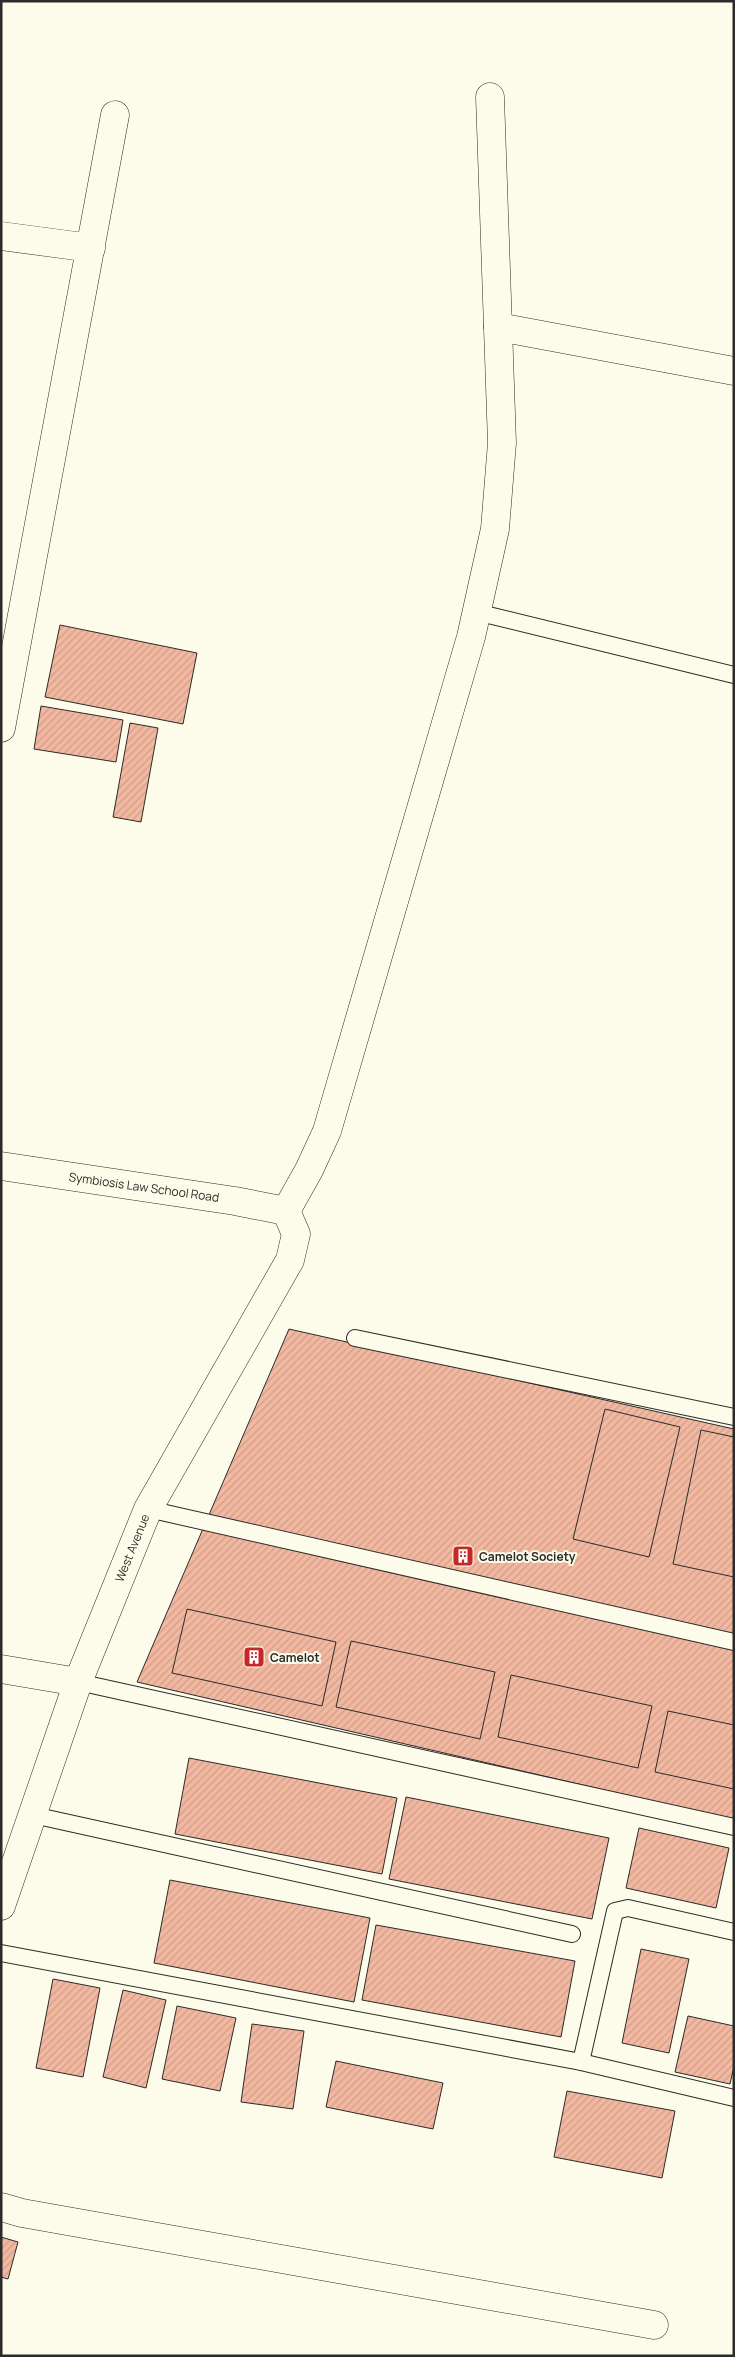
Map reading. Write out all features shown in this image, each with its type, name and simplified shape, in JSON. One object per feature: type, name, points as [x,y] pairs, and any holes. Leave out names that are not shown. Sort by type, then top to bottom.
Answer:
[{"type":"street","points":[[286,1211],[309,1170],[327,1131],[476,612],[495,530],[502,443],[490,97]]},
{"type":"street","points":[[1,728],[115,115]]},
{"type":"street","points":[[1,236],[91,248]]},
{"type":"street","points":[[498,327],[734,371]]},
{"type":"street","name":"Symbiosis Law School Road","points":[[1,1166],[235,1200],[286,1211]]},
{"type":"street","name":"West Avenue","points":[[1,1906],[78,1682],[148,1509],[290,1260],[296,1234],[286,1211]]},
{"type":"street","points":[[1,1669],[78,1682]]},
{"type":"street","points":[[1,2207],[22,2214],[654,2326]]},
{"type":"lane","points":[[476,612],[734,675]]},
{"type":"lane","points":[[355,1338],[734,1417]]},
{"type":"lane","points":[[148,1509],[734,1642]]},
{"type":"lane","points":[[78,1682],[734,1827]]},
{"type":"lane","points":[[33,1815],[572,1934]]},
{"type":"lane","points":[[581,2062],[615,1911],[628,1908],[734,1932]]},
{"type":"lane","points":[[1,1953],[581,2062],[734,2098]]},
{"type":"building","points":[[60,625],[197,653],[183,724],[45,697]]},
{"type":"building","points":[[41,706],[123,720],[116,762],[34,749]]},
{"type":"building","points":[[130,723],[158,728],[141,822],[113,817]]},
{"type":"building","name":"Camelot Society","points":[[289,1329],[734,1429],[734,1820],[137,1682]]},
{"type":"building","points":[[605,1409],[680,1427],[649,1557],[573,1539]]},
{"type":"building","points":[[701,1430],[734,1437],[734,1577],[673,1564]]},
{"type":"building","name":"Camelot","points":[[187,1609],[336,1642],[322,1706],[172,1673]]},
{"type":"building","points":[[351,1641],[495,1672],[480,1739],[336,1707]]},
{"type":"building","points":[[511,1675],[652,1706],[638,1768],[498,1737]]},
{"type":"building","points":[[668,1711],[734,1725],[734,1789],[655,1772]]},
{"type":"building","points":[[189,1758],[397,1798],[382,1874],[175,1834]]},
{"type":"building","points":[[406,1797],[609,1838],[592,1919],[389,1879]]},
{"type":"building","points":[[639,1828],[729,1848],[716,1908],[626,1888]]},
{"type":"building","points":[[170,1880],[370,1918],[354,2002],[154,1963]]},
{"type":"building","points":[[376,1925],[575,1961],[561,2037],[362,2000]]},
{"type":"building","points":[[641,1949],[689,1959],[669,2053],[622,2043]]},
{"type":"building","points":[[53,1979],[100,1988],[83,2077],[36,2068]]},
{"type":"building","points":[[123,1990],[166,2000],[146,2088],[103,2077]]},
{"type":"building","points":[[177,2006],[236,2018],[220,2091],[162,2079]]},
{"type":"building","points":[[688,2016],[734,2026],[734,2066],[730,2084],[675,2072]]},
{"type":"building","points":[[252,2024],[304,2031],[293,2109],[241,2102]]},
{"type":"building","points":[[336,2061],[443,2083],[433,2129],[326,2107]]},
{"type":"building","points":[[567,2091],[675,2111],[662,2178],[554,2157]]},
{"type":"building","points":[[1,2237],[18,2242],[8,2279],[1,2277]]},
{"type":"place","name":"Camelot Society","points":[[463,1556]]},
{"type":"place","name":"Camelot","points":[[254,1657]]}]
